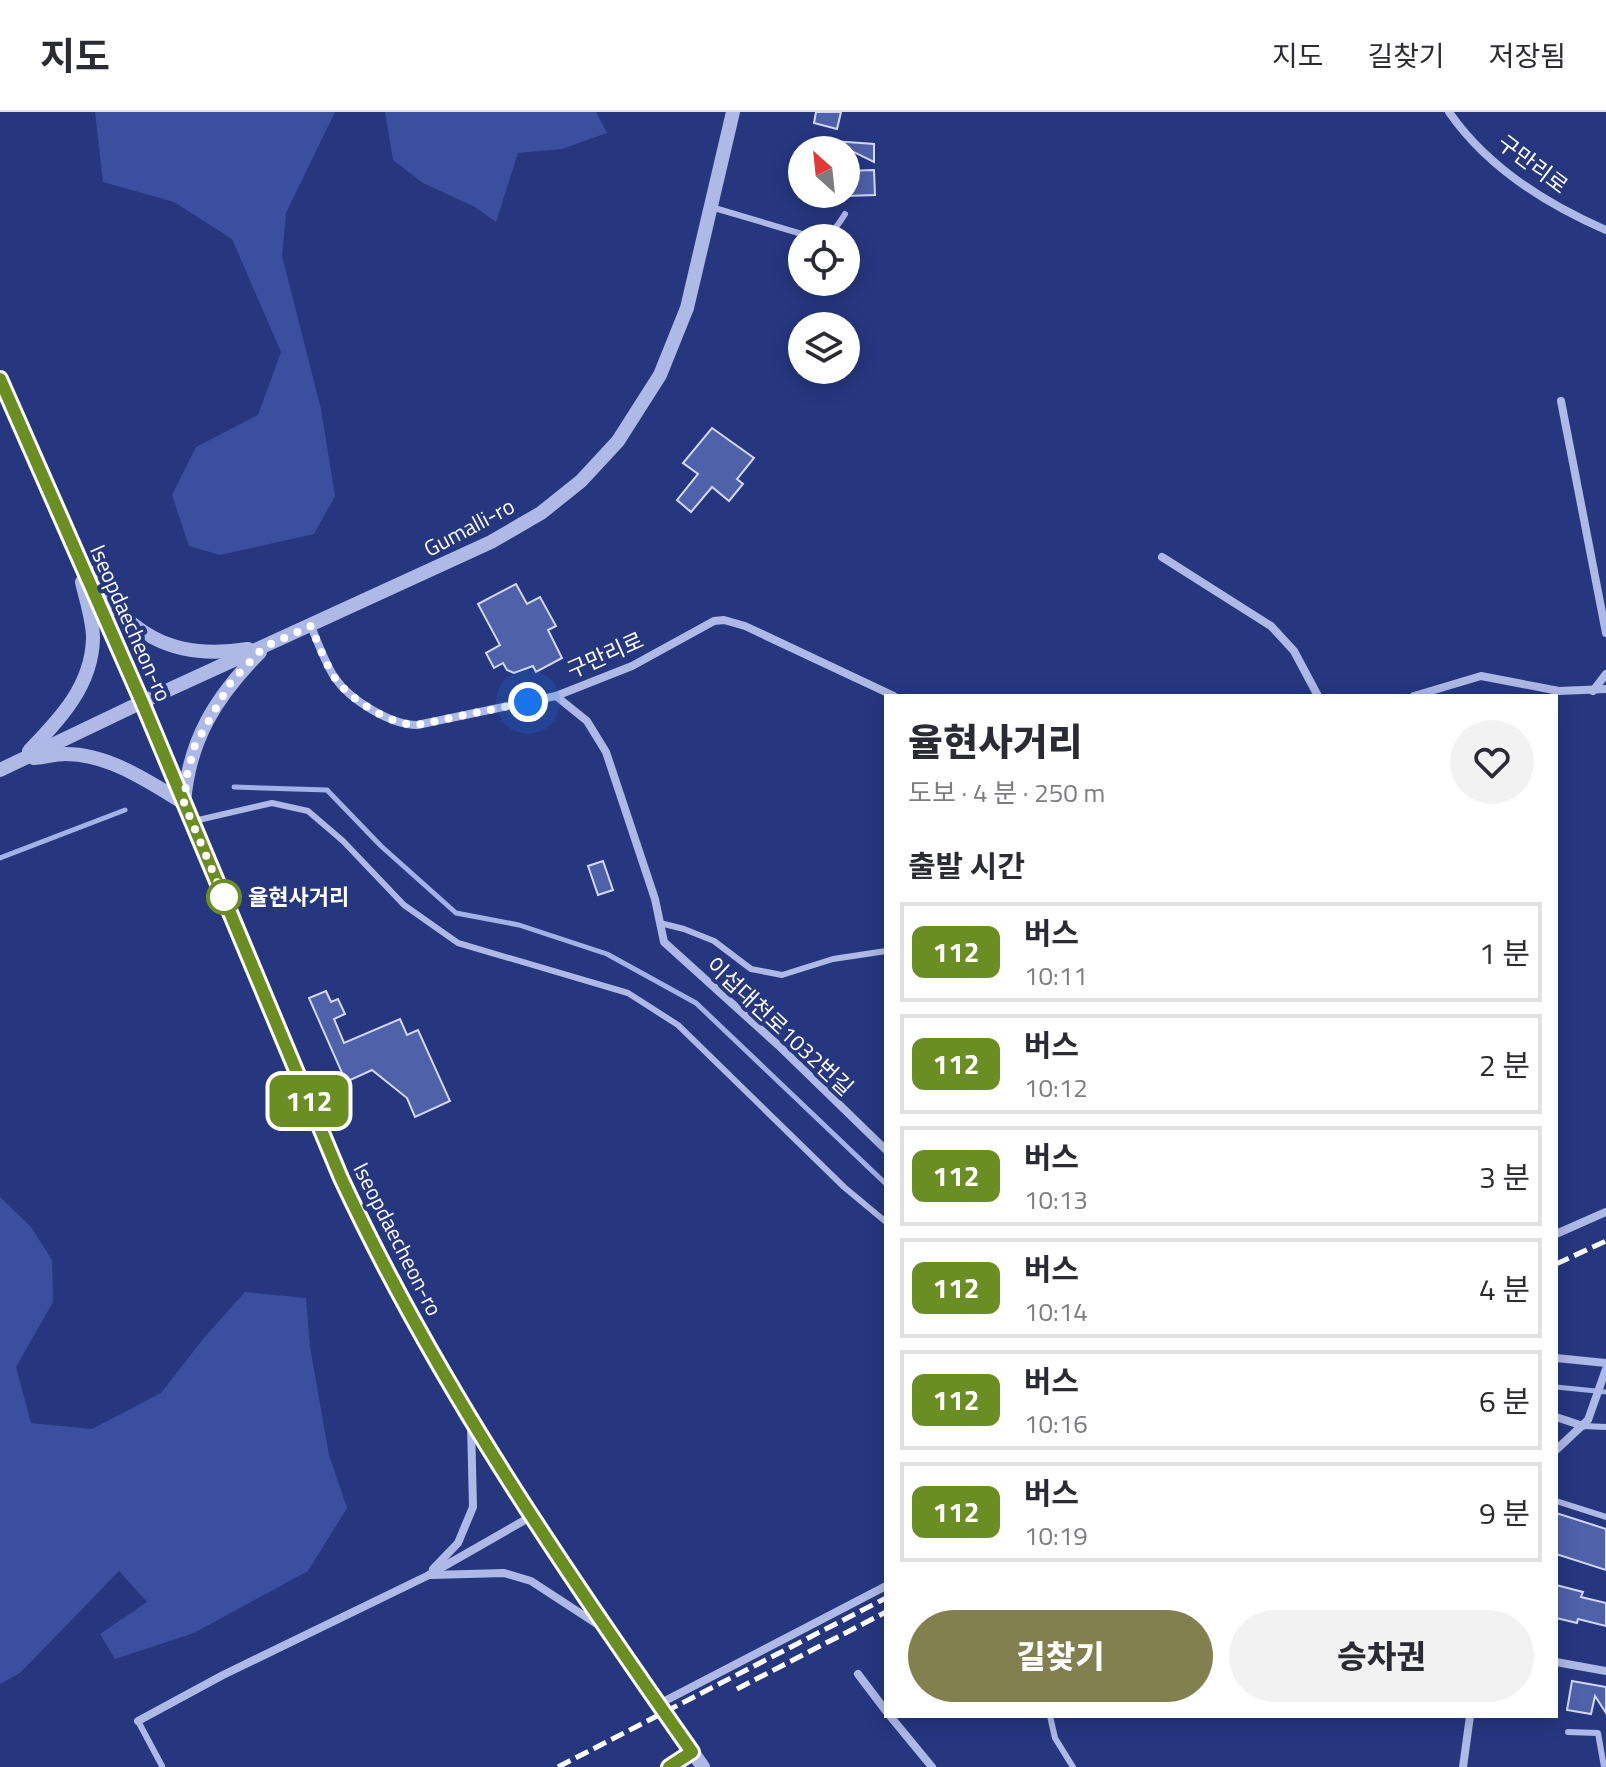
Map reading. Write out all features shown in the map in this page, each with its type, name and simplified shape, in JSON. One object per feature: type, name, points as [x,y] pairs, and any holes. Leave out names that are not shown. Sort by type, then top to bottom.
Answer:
[{"type":"street","name":"Gumalli-ro","points":[[0,770],[491,542],[541,513],[581,481],[618,441],[666,363],[687,308],[733,112]]},
{"type":"street","name":"구만리로","points":[[1449,112],[1463,132],[1515,179],[1548,202],[1606,230]]},
{"type":"street","name":"Iseopdaecheon-ro","points":[[0,379],[142,702],[358,1214],[401,1299],[471,1421],[532,1516],[703,1767]]},
{"type":"street","points":[[1561,401],[1606,633]]},
{"type":"street","points":[[77,554],[126,618],[157,640],[181,649],[216,654],[264,647]]},
{"type":"street","points":[[22,760],[61,718],[80,691],[90,664],[93,636],[77,554]]},
{"type":"street","points":[[1162,557],[1284,637],[1317,694]]},
{"type":"street","name":"구만리로","points":[[311,626],[333,676],[341,685],[391,721],[403,725],[417,725],[556,696],[632,666],[705,624],[724,620],[745,626],[890,694]]},
{"type":"street","points":[[22,760],[67,754],[96,758],[122,768],[184,803],[191,760],[210,715],[231,682],[264,647]]},
{"type":"street","points":[[1593,691],[1606,674]]},
{"type":"street","points":[[1421,694],[1481,676],[1559,691],[1606,689]]},
{"type":"street","name":"이섭대천로1032번길","points":[[556,696],[587,721],[606,752],[655,899],[664,942],[778,1045],[884,1148]]},
{"type":"street","points":[[1558,1231],[1606,1212]]},
{"type":"street","points":[[1558,1358],[1606,1366],[1586,1422],[1558,1448]]},
{"type":"street","points":[[1558,1417],[1586,1422]]},
{"type":"street","points":[[427,1576],[458,1543],[473,1507],[471,1421]]},
{"type":"street","points":[[138,1721],[223,1675],[427,1576],[532,1516]]},
{"type":"street","points":[[427,1576],[504,1573],[531,1581],[609,1631]]},
{"type":"street","points":[[659,1704],[884,1587]]},
{"type":"street","points":[[1558,1662],[1606,1671]]},
{"type":"street","points":[[858,1674],[884,1708]]},
{"type":"street","points":[[892,1718],[932,1767]]},
{"type":"street","points":[[1463,1767],[1470,1718]]},
{"type":"street","points":[[669,1767],[692,1752]]},
{"type":"lane","points":[[711,207],[812,237],[831,233],[845,214]]},
{"type":"lane","points":[[192,821],[272,803],[308,811],[343,841],[404,905],[458,943],[628,993],[678,1025],[844,1187],[884,1220]]},
{"type":"lane","name":"이섭대천로1032번길","points":[[660,923],[714,941],[751,969],[782,975],[833,959],[884,951]]},
{"type":"lane","points":[[1586,1422],[1606,1427]]},
{"type":"lane","points":[[1558,1502],[1606,1517]]},
{"type":"lane","points":[[1050,1718],[1055,1738],[1073,1767]]},
{"type":"lane","points":[[138,1721],[162,1766]]},
{"type":"lane","points":[[1568,1732],[1598,1733],[1604,1767]]},
{"type":"shaded area","points":[[95,112],[335,112],[286,213],[282,256],[321,409],[335,496],[314,534],[220,555],[189,546],[172,495],[196,447],[258,415],[281,352],[232,239],[174,202],[103,182]]},
{"type":"shaded area","points":[[385,112],[596,112],[607,133],[562,149],[518,153],[496,222],[475,207],[423,183],[393,160]]},
{"type":"shaded area","points":[[0,1197],[31,1227],[52,1260],[53,1302],[16,1367],[31,1423],[92,1429],[161,1393],[245,1292],[306,1298],[310,1347],[329,1455],[347,1508],[308,1571],[194,1633],[115,1659],[100,1634],[147,1602],[119,1571],[20,1673],[0,1684]]},
{"type":"building","points":[[816,112],[841,112],[837,129],[814,123]]},
{"type":"building","points":[[860,143],[874,144],[874,162],[860,155]]},
{"type":"building","points":[[860,170],[874,170],[875,195],[860,196]]},
{"type":"building","points":[[712,428],[754,458],[737,479],[743,484],[729,501],[712,487],[691,512],[677,500],[698,474],[683,463]]},
{"type":"building","points":[[516,584],[527,604],[540,597],[556,626],[548,630],[562,658],[536,672],[533,666],[514,673],[507,670],[503,663],[494,668],[486,653],[500,645],[478,604]]},
{"type":"building","points":[[603,861],[613,890],[598,895],[588,866]]},
{"type":"building","points":[[326,991],[331,1002],[338,999],[345,1014],[334,1019],[344,1043],[400,1019],[407,1035],[418,1030],[450,1101],[415,1117],[407,1098],[372,1070],[346,1082],[309,998]]},
{"type":"building","points":[[1558,1514],[1606,1529],[1606,1570],[1558,1555]]},
{"type":"building","points":[[1558,1586],[1583,1592],[1581,1597],[1606,1603],[1606,1626],[1578,1619],[1577,1623],[1558,1618]]},
{"type":"building","points":[[1572,1681],[1606,1687],[1606,1713],[1595,1696],[1591,1714],[1567,1710]]},
{"type":"waterway","points":[[234,787],[327,790],[381,846],[456,913],[519,925],[607,954],[696,1003],[884,1182]]},
{"type":"waterway","points":[[0,858],[125,810]]},
{"type":"waterway","points":[[1558,1387],[1606,1392]]},
{"type":"railway","points":[[1558,1263],[1606,1241]]},
{"type":"railway","points":[[558,1767],[884,1599]]},
{"type":"railway","points":[[737,1689],[884,1613]]},
{"type":"bus line","name":"112","points":[[0,379],[142,702],[341,1178],[401,1299],[471,1421],[692,1752],[669,1767]]},
{"type":"place","name":"율현사거리","points":[[224,897]]},
{"type":"route","points":[[224,897],[226,903],[184,803],[187,775],[195,745],[210,715],[231,682],[264,647],[311,626],[333,676],[341,685],[391,721],[403,725],[417,725],[528,702]]}]
